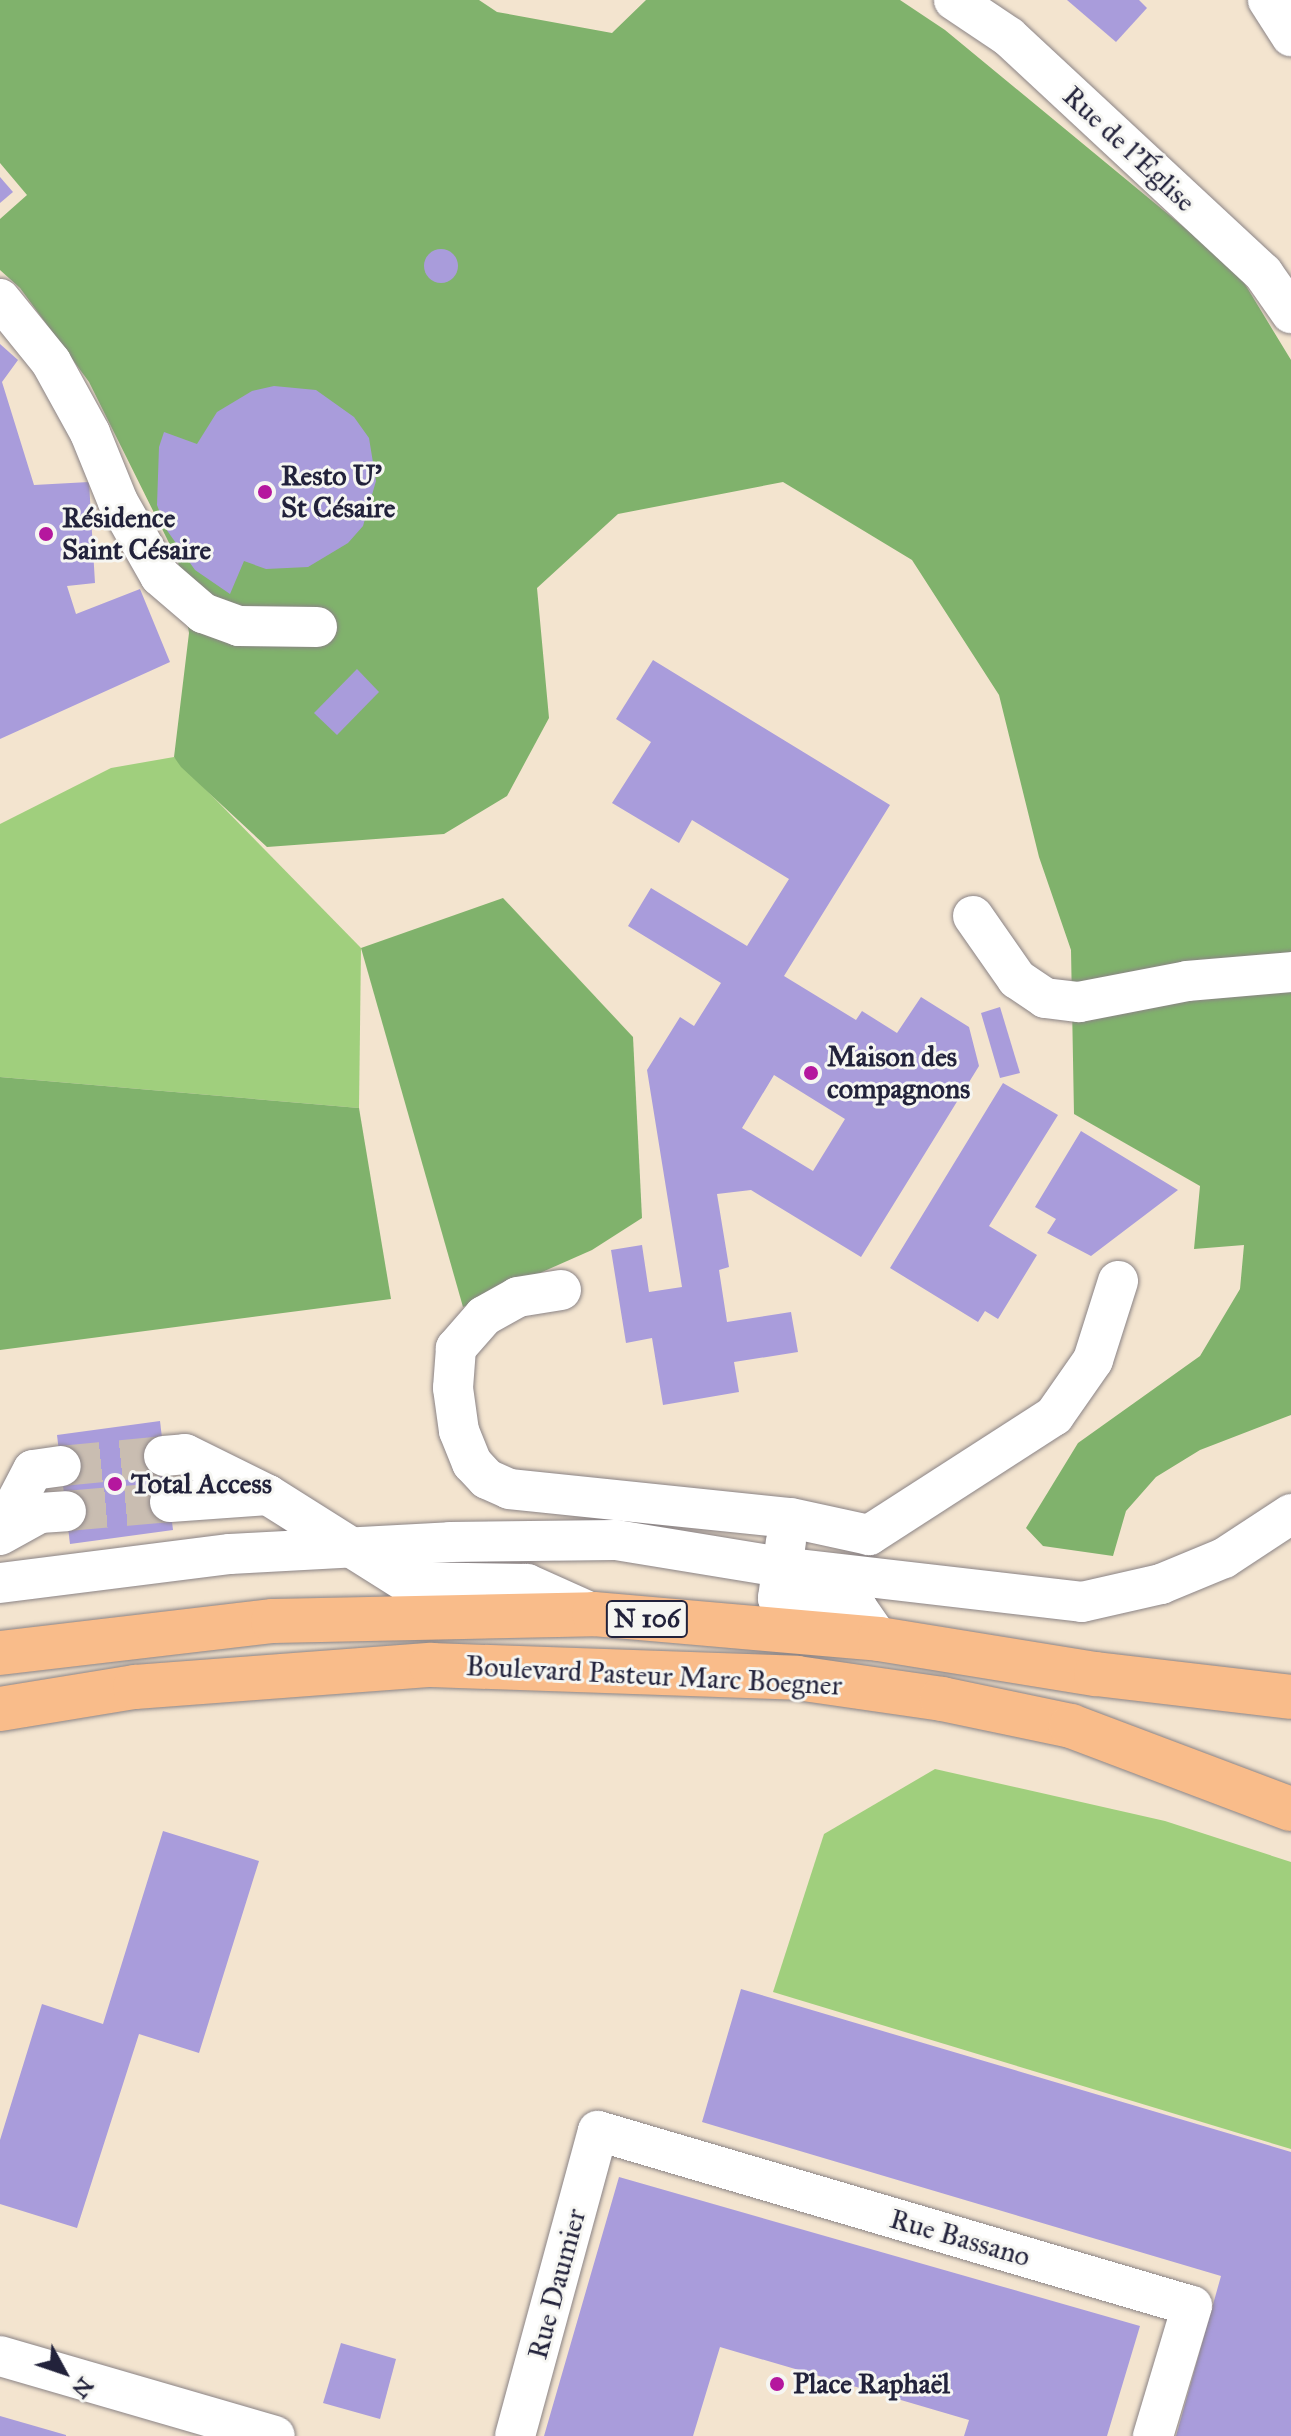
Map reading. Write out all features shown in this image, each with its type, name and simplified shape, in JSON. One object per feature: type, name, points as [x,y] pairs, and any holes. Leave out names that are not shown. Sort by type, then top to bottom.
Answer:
[{"type":"main road","name":"Boulevard Pasteur Marc Boegner","points":[[0,1653],[273,1621],[594,1614],[879,1639],[1157,1683],[1291,1697]]},
{"type":"main road","name":"Boulevard Pasteur Marc Boegner","points":[[0,1709],[135,1687],[431,1665],[797,1678],[942,1699],[1071,1726],[1291,1809]]},
{"type":"street","name":"Rue de l'Église","points":[[954,0],[1009,37],[1263,273],[1291,313]]},
{"type":"street","points":[[1268,0],[1291,36]]},
{"type":"street","points":[[0,299],[58,374],[118,502],[160,576],[203,613],[239,626],[317,627]]},
{"type":"street","points":[[973,916],[1017,979],[1045,998],[1079,1002],[1187,981],[1291,972]]},
{"type":"street","points":[[561,1290],[518,1297],[484,1316],[456,1348],[453,1388],[459,1431],[472,1463],[487,1479],[509,1489],[791,1518],[869,1535],[1054,1416],[1093,1360],[1118,1281]]},
{"type":"street","points":[[164,1456],[185,1454],[268,1495],[406,1582],[527,1584],[594,1614]]},
{"type":"street","points":[[0,1534],[33,1470],[61,1466]]},
{"type":"street","points":[[170,1502],[268,1495]]},
{"type":"street","points":[[0,1534],[40,1513],[66,1511]]},
{"type":"street","points":[[0,1583],[230,1554],[351,1547],[616,1540],[781,1567],[1082,1602],[1161,1584],[1224,1558],[1291,1514]]},
{"type":"street","points":[[791,1518],[778,1598],[857,1608],[879,1639]]},
{"type":"street","name":"Rue Daumier","points":[[515,2436],[598,2131]]},
{"type":"street","name":"Rue Bassano","points":[[598,2131],[1192,2306],[1153,2436]]},
{"type":"street","points":[[0,2356],[275,2436]]},
{"type":"green space","points":[[0,0],[479,0],[497,12],[612,33],[646,0],[900,0],[945,30],[1237,271],[1291,360],[1291,1415],[1200,1450],[1156,1477],[1126,1511],[1113,1556],[1043,1546],[1026,1528],[1078,1443],[1200,1356],[1240,1289],[1244,1245],[1194,1249],[1200,1186],[1074,1114],[1071,950],[1039,857],[999,695],[912,560],[783,482],[618,514],[537,588],[549,718],[507,796],[444,834],[267,847],[181,767],[174,757],[189,633],[178,561],[89,382],[20,288],[0,270],[0,219],[27,195],[0,163]]},
{"type":"green space","points":[[174,757],[361,948],[359,1108],[0,1077],[0,824],[111,768]]},
{"type":"green space","points":[[503,898],[633,1037],[642,1218],[592,1250],[463,1307],[361,948]]},
{"type":"green space","points":[[0,1077],[359,1108],[391,1299],[0,1350]]},
{"type":"green space","points":[[935,1769],[1165,1821],[1291,1862],[1291,2149],[773,1992],[824,1834]]},
{"type":"building","points":[[1067,0],[1139,0],[1147,8],[1116,42]]},
{"type":"building","points":[[0,177],[13,192],[0,203]]},
{"type":"building","points":[[441,249],[453,254],[458,266],[453,278],[441,283],[429,278],[424,266],[429,254]]},
{"type":"building","name":"Résidence Saint Césaire","points":[[0,344],[18,360],[2,382],[34,485],[89,482],[95,583],[67,586],[76,614],[140,589],[170,662],[0,739]]},
{"type":"building","name":"Resto U' St Césaire","points":[[274,386],[316,390],[354,417],[369,438],[376,481],[363,526],[348,543],[308,567],[266,569],[244,561],[230,594],[195,570],[166,529],[157,505],[159,447],[164,432],[197,444],[217,412],[252,391]]},
{"type":"building","name":"Maison des compagnons","points":[[653,660],[890,805],[784,976],[856,1020],[862,1011],[897,1033],[921,997],[969,1027],[979,1066],[861,1257],[751,1190],[717,1194],[729,1267],[719,1270],[727,1322],[791,1312],[798,1352],[734,1362],[739,1392],[663,1405],[652,1338],[626,1343],[611,1250],[642,1245],[649,1292],[682,1287],[647,1070],[680,1017],[694,1026],[721,983],[628,926],[651,888],[747,946],[789,879],[692,820],[679,843],[612,803],[651,742],[616,719]],"holes":[[[774,1075],[845,1119],[813,1171],[742,1128]]]},
{"type":"building","points":[[357,669],[379,692],[337,735],[314,713]]},
{"type":"building","points":[[1000,1007],[1020,1073],[1000,1078],[981,1013]]},
{"type":"building","name":"Maison des compagnons","points":[[1003,1083],[1058,1115],[989,1226],[1037,1255],[998,1319],[985,1311],[978,1322],[890,1268]]},
{"type":"building","points":[[1081,1131],[1178,1190],[1091,1256],[1047,1233],[1056,1219],[1035,1207]]},
{"type":"building","name":"Total Access","points":[[160,1421],[173,1530],[70,1544],[57,1435]]},
{"type":"building","points":[[163,1831],[259,1861],[199,2053],[139,2034],[77,2228],[0,2204],[0,2140],[42,2004],[103,2024]]},
{"type":"building","points":[[741,1989],[1291,2152],[1291,2436],[1176,2436],[1221,2276],[702,2122]]},
{"type":"building","points":[[619,2177],[1140,2326],[1107,2436],[964,2436],[969,2420],[720,2347],[693,2436],[544,2436]]},
{"type":"building","points":[[341,2343],[396,2359],[380,2419],[323,2403]]},
{"type":"building","points":[[0,2416],[66,2435],[66,2436],[0,2436]]},
{"type":"tunnel","points":[[61,1466],[164,1456]]},
{"type":"tunnel","points":[[66,1511],[170,1502]]},
{"type":"place","name":"Resto U' St Césaire","points":[[265,492]]},
{"type":"place","name":"Résidence Saint Césaire","points":[[46,534]]},
{"type":"place","name":"Maison des compagnons","points":[[811,1073]]},
{"type":"place","name":"Total Access","points":[[115,1484]]},
{"type":"place","name":"Place Raphaël","points":[[777,2384]]}]
